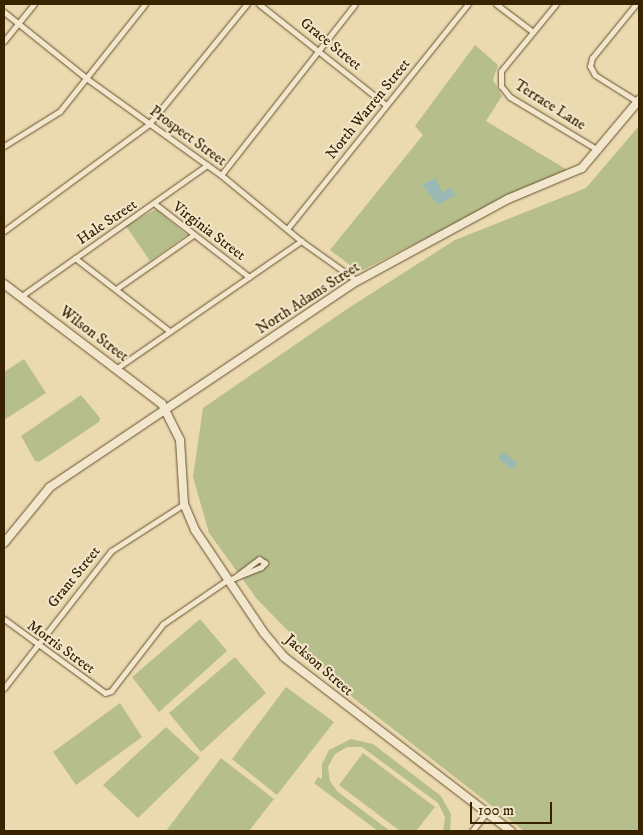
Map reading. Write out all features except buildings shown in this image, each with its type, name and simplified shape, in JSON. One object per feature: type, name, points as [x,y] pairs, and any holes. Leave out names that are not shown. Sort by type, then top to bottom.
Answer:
[{"type":"street","points":[[4,41],[34,4]]},
{"type":"street","points":[[4,146],[51,119],[145,4]]},
{"type":"street","points":[[4,231],[149,124],[247,4]]},
{"type":"street","name":"Grace Street","points":[[259,4],[386,105]]},
{"type":"street","points":[[221,175],[355,4]]},
{"type":"street","name":"North Warren Street","points":[[287,229],[468,4]]},
{"type":"street","points":[[496,4],[533,32]]},
{"type":"street","name":"Terrace Lane","points":[[556,4],[501,71],[499,80],[503,90],[598,150]]},
{"type":"street","points":[[636,4],[592,58],[590,66],[595,75],[638,100]]},
{"type":"street","name":"Prospect Street","points":[[4,12],[86,78],[221,175],[301,241],[357,281]]},
{"type":"street","name":"North Adams Street","points":[[4,543],[50,487],[357,281],[514,196],[578,170],[598,150],[638,100]]},
{"type":"street","name":"Hale Street","points":[[20,296],[155,204],[207,165]]},
{"type":"street","name":"Virginia Street","points":[[155,204],[192,236],[249,277]]},
{"type":"street","points":[[116,289],[192,236]]},
{"type":"street","points":[[117,368],[168,330],[301,241]]},
{"type":"street","points":[[75,258],[168,330]]},
{"type":"street","name":"Wilson Street","points":[[4,284],[117,368],[165,409]]},
{"type":"street","name":"Jackson Street","points":[[165,409],[181,445],[184,504],[194,530],[284,657],[511,831]]},
{"type":"street","name":"Grant Street","points":[[4,688],[111,551],[184,504]]},
{"type":"street","points":[[260,559],[265,563],[261,567],[230,579],[260,559]]},
{"type":"street","name":"Morris Street","points":[[4,619],[36,645],[104,693],[111,691],[163,624],[230,579]]},
{"type":"street","points":[[472,831],[486,813]]},
{"type":"green space","points":[[475,45],[498,65],[493,80],[502,96],[486,121],[569,171],[529,186],[359,272],[330,250],[423,135],[415,126]]},
{"type":"green space","points":[[639,126],[639,831],[524,831],[352,697],[257,599],[209,533],[193,477],[203,408],[347,309],[455,240],[586,188]]},
{"type":"green space","points":[[156,209],[187,235],[150,261],[126,226]]},
{"type":"green space","points":[[24,359],[46,393],[4,420],[4,372]]},
{"type":"green space","points":[[81,395],[100,418],[99,422],[39,462],[35,461],[21,436]]},
{"type":"green space","points":[[200,619],[227,651],[159,712],[132,677]]},
{"type":"green space","points":[[235,657],[266,693],[201,752],[169,713]]},
{"type":"green space","points":[[286,687],[334,722],[277,795],[232,759]]},
{"type":"green space","points":[[120,703],[142,737],[76,785],[53,752]]},
{"type":"green space","points":[[166,727],[200,758],[138,818],[103,785]]},
{"type":"green space","points":[[351,739],[373,744],[441,796],[451,814],[450,831],[443,831],[445,817],[438,803],[362,747],[347,747],[335,754],[328,767],[330,781],[338,792],[390,831],[378,831],[314,783],[318,777],[322,779],[322,764],[329,750]]},
{"type":"green space","points":[[363,753],[435,807],[416,831],[400,831],[339,785]]},
{"type":"green space","points":[[221,758],[274,799],[249,831],[166,831]]},
{"type":"water","points":[[435,178],[443,192],[451,188],[456,195],[438,205],[422,185]]},
{"type":"water","points":[[503,452],[518,463],[512,470],[498,458]]}]
